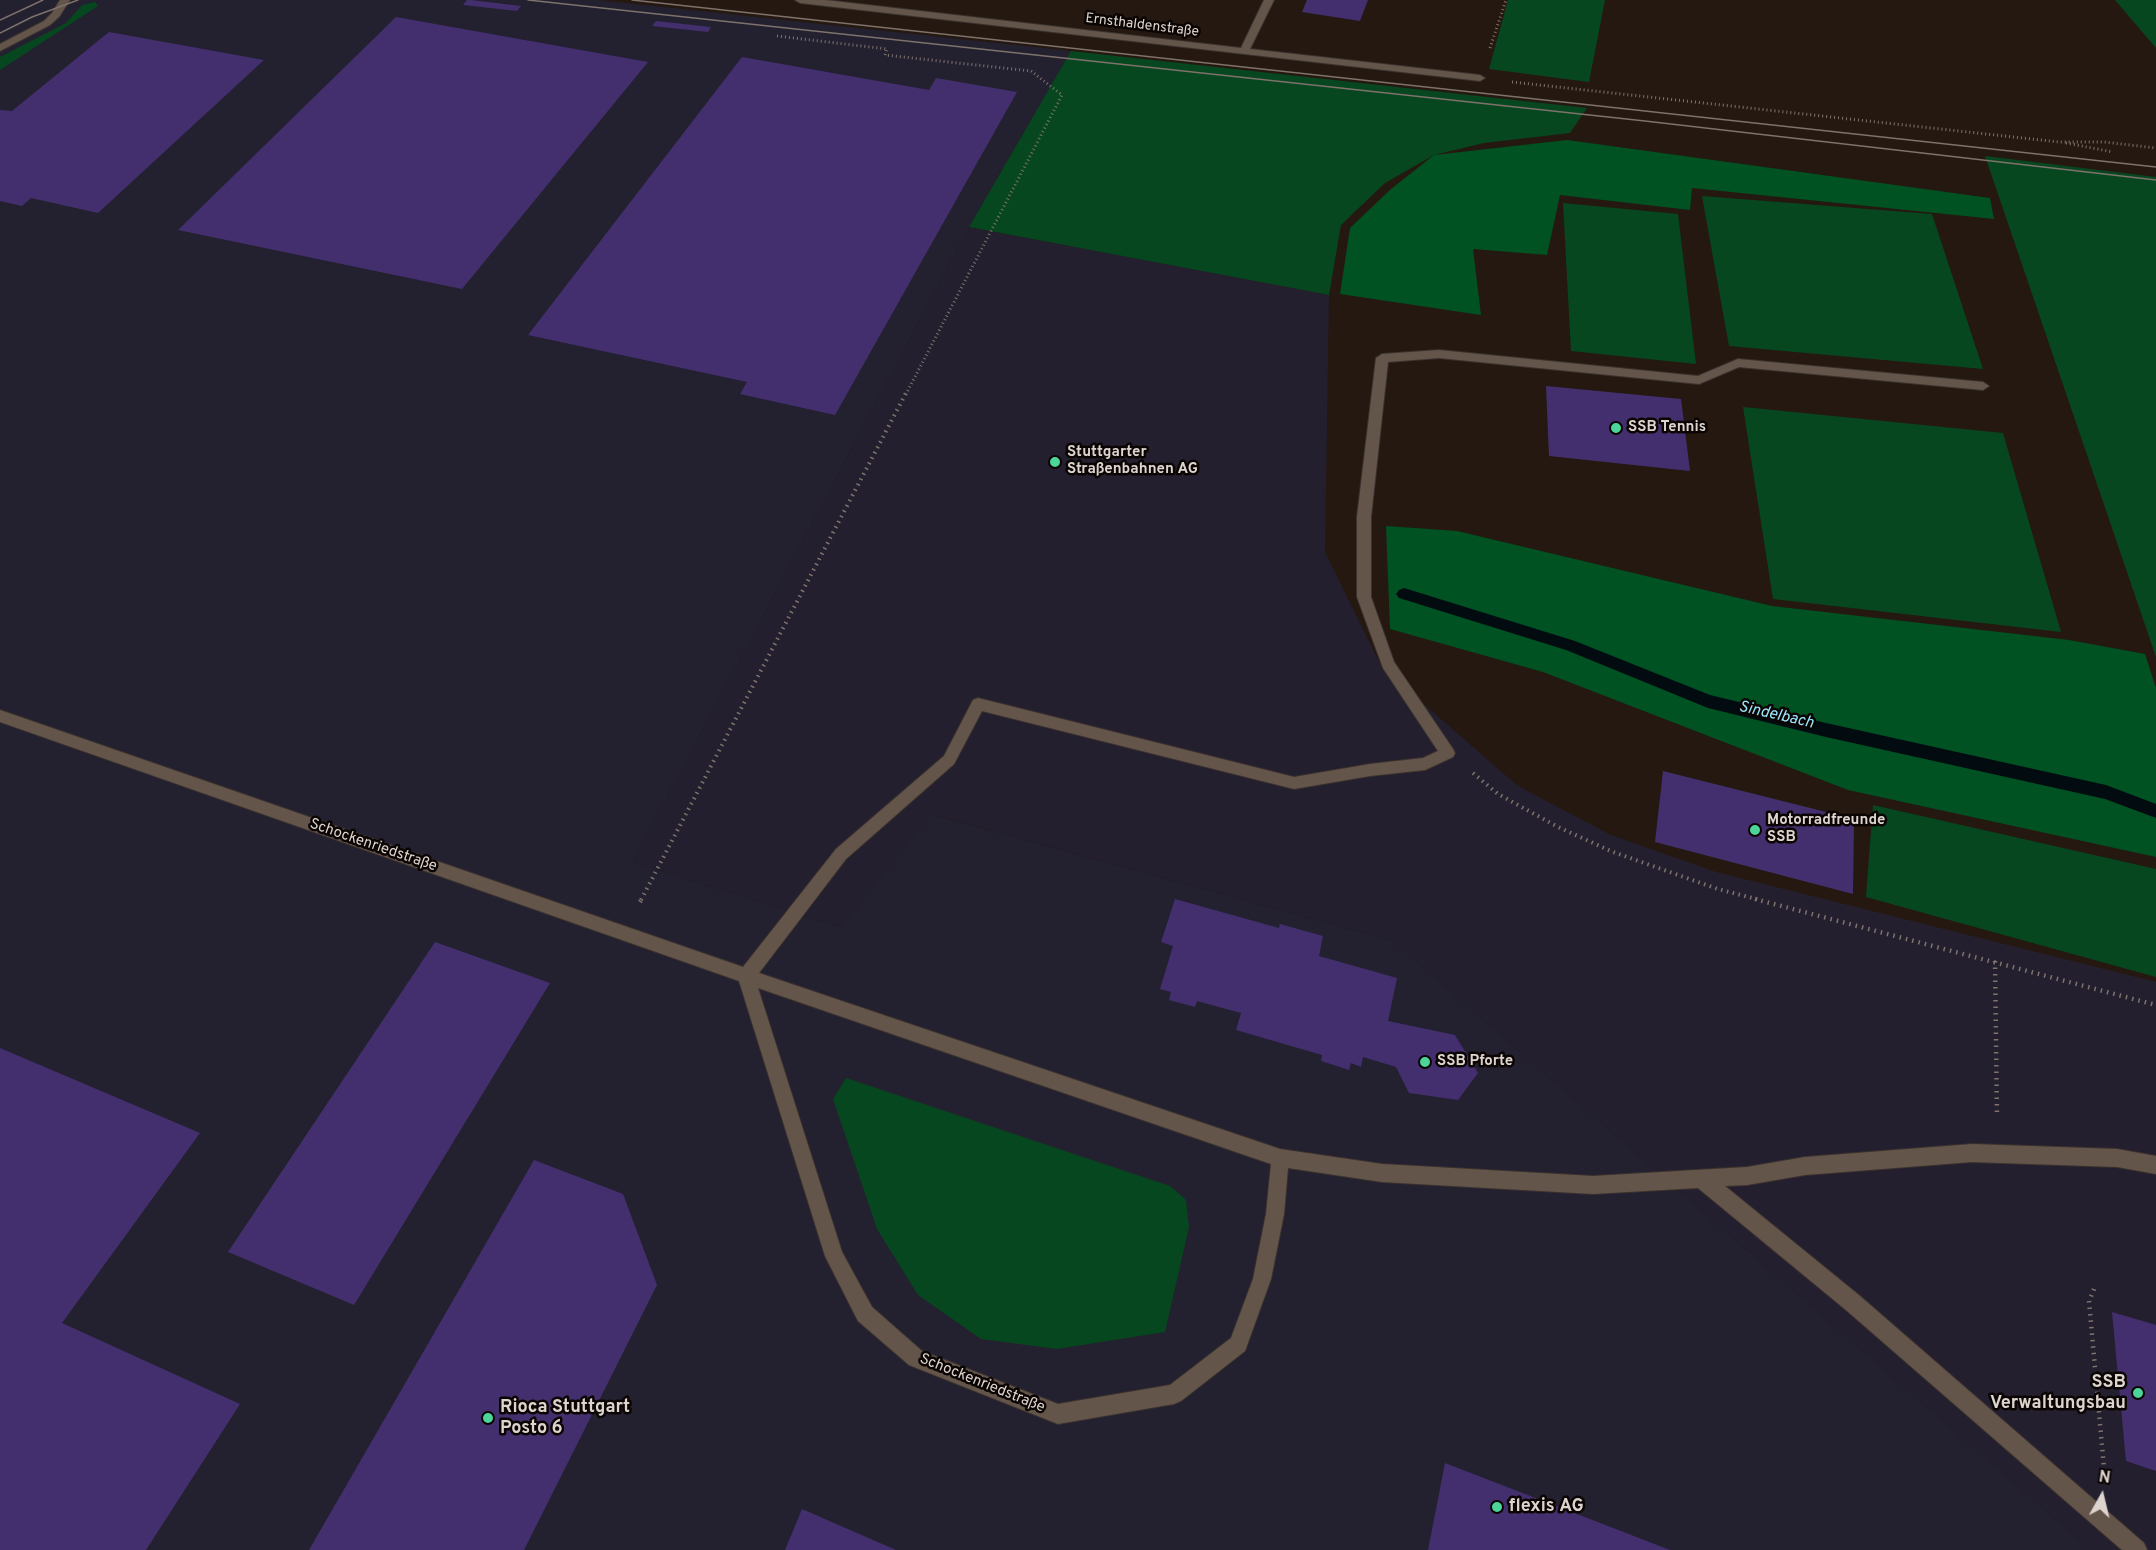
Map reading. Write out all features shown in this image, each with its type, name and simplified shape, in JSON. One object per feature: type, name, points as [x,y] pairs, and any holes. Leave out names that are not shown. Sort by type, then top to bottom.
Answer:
[{"type":"street","points":[[0,48],[47,23],[56,15],[65,0]]},
{"type":"street","name":"Ernsthaldenstraße","points":[[800,0],[1480,78]]},
{"type":"street","points":[[892,10],[900,0]]},
{"type":"street","points":[[1244,51],[1269,0]]},
{"type":"street","points":[[746,976],[840,854],[949,760],[978,704],[1294,783],[1370,770],[1425,764],[1448,753],[1388,664],[1364,597],[1364,518],[1382,358],[1439,354],[1699,380],[1738,363],[1983,386]]},
{"type":"street","name":"Schockenriedstraße","points":[[0,716],[623,934],[1280,1158],[1275,1214],[1262,1279],[1238,1344],[1174,1394],[1058,1414],[915,1358],[865,1314],[834,1256],[746,976]]},
{"type":"street","points":[[1280,1158],[1382,1173],[1593,1185],[1703,1180],[1747,1176],[1805,1166],[1972,1153],[2117,1158],[2156,1165]]},
{"type":"street","points":[[1703,1180],[1853,1303],[2137,1550]]},
{"type":"path","points":[[1506,0],[1480,78],[2059,142],[2113,152]]},
{"type":"path","points":[[623,934],[1062,95],[1031,71],[885,55],[887,49],[777,36]]},
{"type":"path","points":[[2059,142],[2104,142],[2156,148]]},
{"type":"path","points":[[1448,753],[1498,794],[1558,827],[1613,852],[1718,889],[2156,1005]]},
{"type":"path","points":[[1995,962],[1999,1155]]},
{"type":"path","points":[[2094,1289],[2089,1301],[2110,1526]]},
{"type":"shaded area","points":[[0,0],[599,0],[1071,51],[969,227],[633,862],[841,927],[931,814],[1393,941],[2091,1550],[0,1550]]},
{"type":"shaded area","points":[[969,227],[1329,295],[1325,552],[1382,668],[1518,786],[1611,835],[1716,872],[2156,982],[2156,1550],[2091,1550],[1393,941],[932,814],[841,927],[633,862]]},
{"type":"green space","points":[[1508,0],[1605,0],[1589,82],[1489,69]]},
{"type":"green space","points":[[2115,0],[2156,0],[2156,48]]},
{"type":"green space","points":[[95,2],[98,6],[0,70],[0,57],[66,23],[82,5]]},
{"type":"green space","points":[[1071,51],[1587,108],[1570,133],[1484,143],[1434,155],[1385,183],[1341,225],[1329,295],[969,227]]},
{"type":"green space","points":[[1567,140],[1990,198],[1994,219],[1692,188],[1690,210],[1560,195],[1547,255],[1473,249],[1481,315],[1340,294],[1350,228],[1391,189],[1434,155]]},
{"type":"green space","points":[[1985,156],[2156,177],[2156,657]]},
{"type":"green space","points":[[1702,196],[1932,214],[1983,369],[1729,346]]},
{"type":"green space","points":[[1563,203],[1678,214],[1696,364],[1571,351]]},
{"type":"green space","points":[[1743,407],[2003,433],[2061,632],[1773,599]]},
{"type":"green space","points":[[1386,526],[1457,531],[1772,606],[2069,640],[2145,654],[2156,688],[2156,857],[1848,790],[1543,672],[1390,629]]},
{"type":"green space","points":[[1873,805],[2156,869],[2156,977],[1866,897]]},
{"type":"green space","points":[[846,1078],[1170,1186],[1186,1200],[1189,1227],[1165,1332],[1057,1349],[981,1339],[918,1295],[877,1229],[833,1099]]},
{"type":"building","points":[[467,0],[521,6],[517,11],[463,5]]},
{"type":"building","points":[[1307,0],[1368,0],[1360,21],[1302,12]]},
{"type":"building","points":[[396,17],[648,62],[462,289],[178,230]]},
{"type":"building","points":[[656,21],[711,27],[708,32],[652,26]]},
{"type":"building","points":[[109,32],[264,60],[98,213],[31,198],[22,206],[0,201],[0,110],[12,111]]},
{"type":"building","points":[[742,57],[929,90],[936,78],[1017,92],[835,415],[740,394],[747,382],[528,335]]},
{"type":"building","name":"SSB Tennis","points":[[1546,386],[1681,399],[1690,471],[1549,456]]},
{"type":"building","name":"Motorradfreunde SSB","points":[[1663,771],[1854,819],[1853,894],[1655,842]]},
{"type":"building","points":[[1175,899],[1279,928],[1280,924],[1323,936],[1319,956],[1397,978],[1388,1021],[1455,1035],[1478,1073],[1458,1100],[1409,1093],[1396,1067],[1363,1057],[1361,1067],[1351,1063],[1349,1070],[1321,1061],[1322,1055],[1236,1030],[1241,1013],[1197,1001],[1195,1007],[1169,1000],[1171,992],[1160,989],[1173,946],[1161,942]]},
{"type":"building","points":[[435,942],[550,983],[354,1305],[228,1252]]},
{"type":"building","points":[[0,1048],[200,1133],[62,1323],[240,1404],[146,1550],[0,1550]]},
{"type":"building","name":"Rioca Stuttgart Posto 6","points":[[534,1160],[623,1194],[657,1285],[524,1550],[309,1550]]},
{"type":"building","name":"SSB Verwaltungsbau","points":[[2112,1312],[2156,1325],[2156,1471],[2126,1461]]},
{"type":"building","name":"flexis AG","points":[[1445,1463],[1670,1550],[1428,1550]]},
{"type":"building","points":[[802,1509],[896,1550],[785,1550]]},
{"type":"waterway","name":"Sindelbach","points":[[1404,594],[1570,645],[1708,701],[1826,730],[2106,792],[2156,811]]},
{"type":"tram line","points":[[0,20],[43,0]]},
{"type":"tram line","points":[[0,33],[32,17],[78,0]]},
{"type":"tram line","points":[[528,0],[1645,121],[2156,180]]},
{"type":"tram line","points":[[632,0],[2156,167]]},
{"type":"place","name":"SSB Tennis","points":[[1616,428]]},
{"type":"place","name":"Stuttgarter Straßenbahnen AG","points":[[1055,462]]},
{"type":"place","name":"Motorradfreunde SSB","points":[[1755,830]]},
{"type":"place","name":"SSB Pforte","points":[[1425,1062]]},
{"type":"place","name":"SSB Verwaltungsbau","points":[[2138,1393]]},
{"type":"place","name":"Rioca Stuttgart Posto 6","points":[[488,1418]]},
{"type":"place","name":"flexis AG","points":[[1497,1507]]}]
